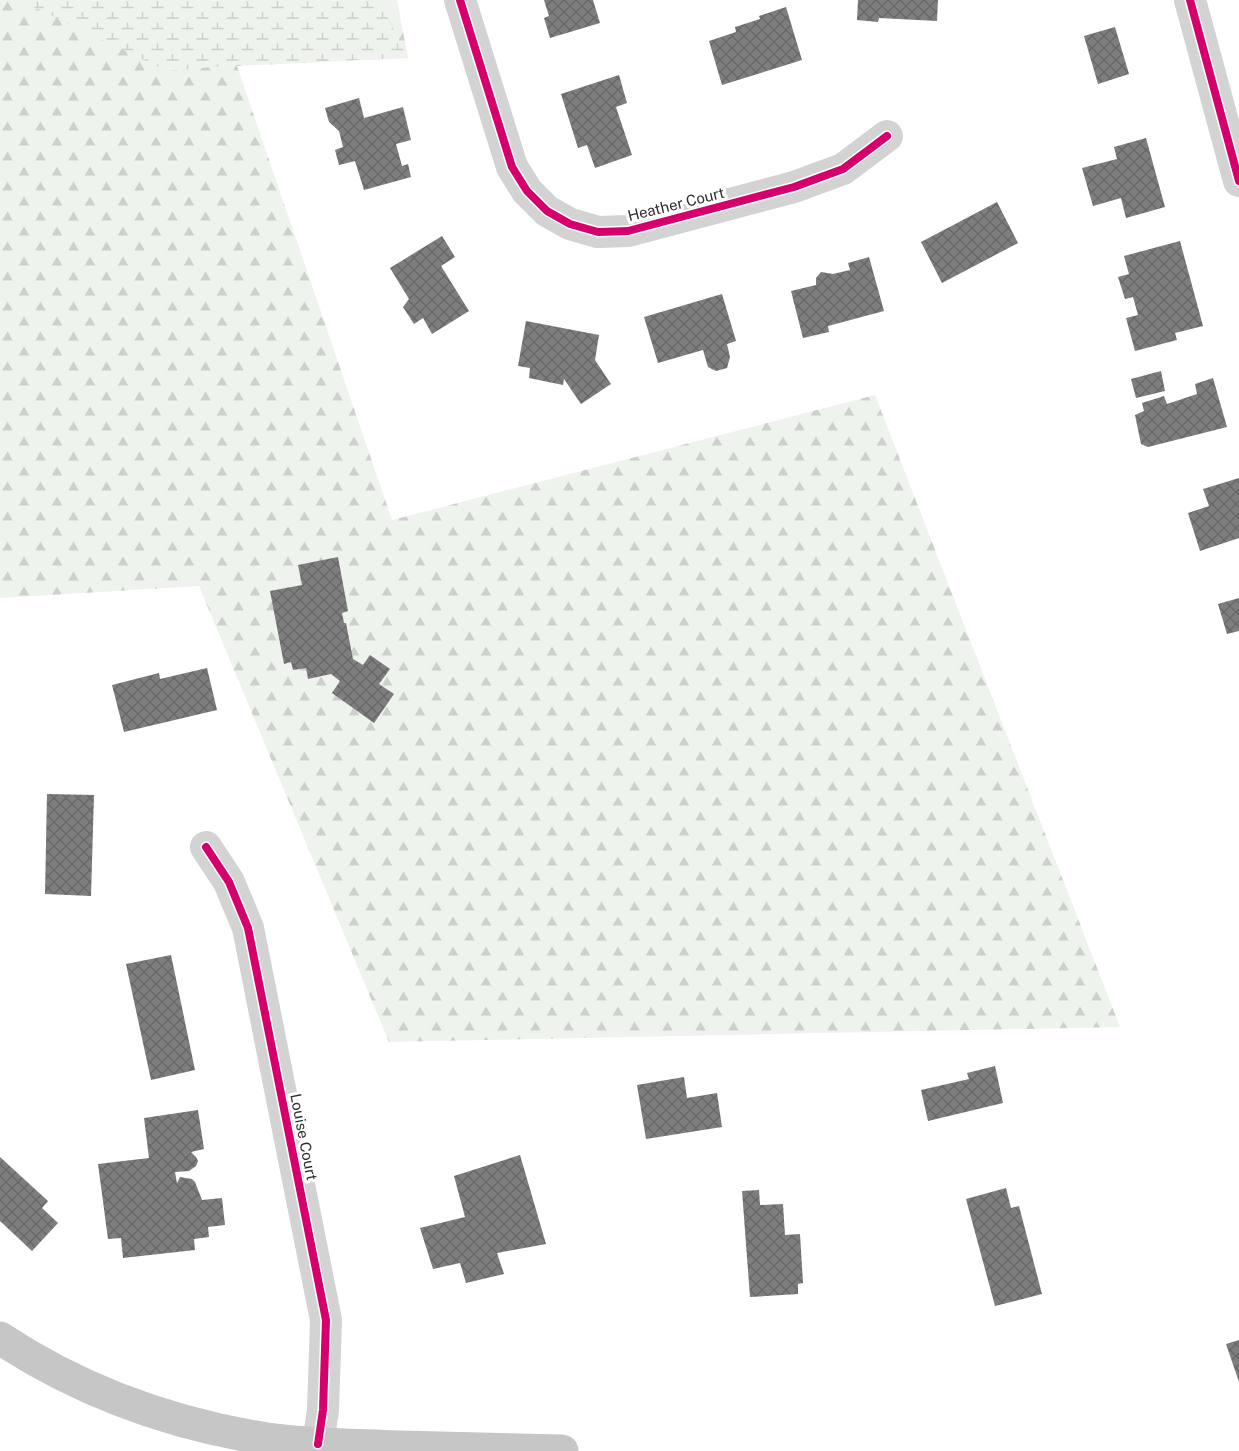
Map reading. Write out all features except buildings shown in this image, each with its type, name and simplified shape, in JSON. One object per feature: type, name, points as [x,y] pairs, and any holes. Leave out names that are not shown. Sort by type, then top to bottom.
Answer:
[{"type":"main road","points":[[0,1338],[28,1357],[67,1377],[131,1405],[198,1425],[267,1439],[318,1444],[562,1451]]},
{"type":"street","name":"Heather Court","points":[[460,0],[512,167],[527,191],[547,211],[570,224],[598,232],[628,231],[795,187],[843,169],[886,136]]},
{"type":"street","points":[[1190,0],[1239,181]]},
{"type":"street","name":"Louise Court","points":[[206,847],[229,882],[248,928],[326,1320],[322,1410],[318,1444]]},
{"type":"green space","points":[[0,0],[397,0],[408,58],[237,66],[392,520],[875,395],[1120,1027],[389,1042],[199,586],[0,598]]},
{"type":"green space","points":[[23,0],[379,0],[408,58],[236,65],[167,71],[25,3]]},
{"type":"cycle path","points":[[460,0],[512,167],[527,191],[547,211],[570,224],[598,232],[628,231],[794,187],[843,169],[887,136]]},
{"type":"cycle path","points":[[1190,0],[1239,181]]},
{"type":"cycle path","points":[[206,847],[229,882],[248,928],[326,1320],[323,1410],[318,1444]]}]
